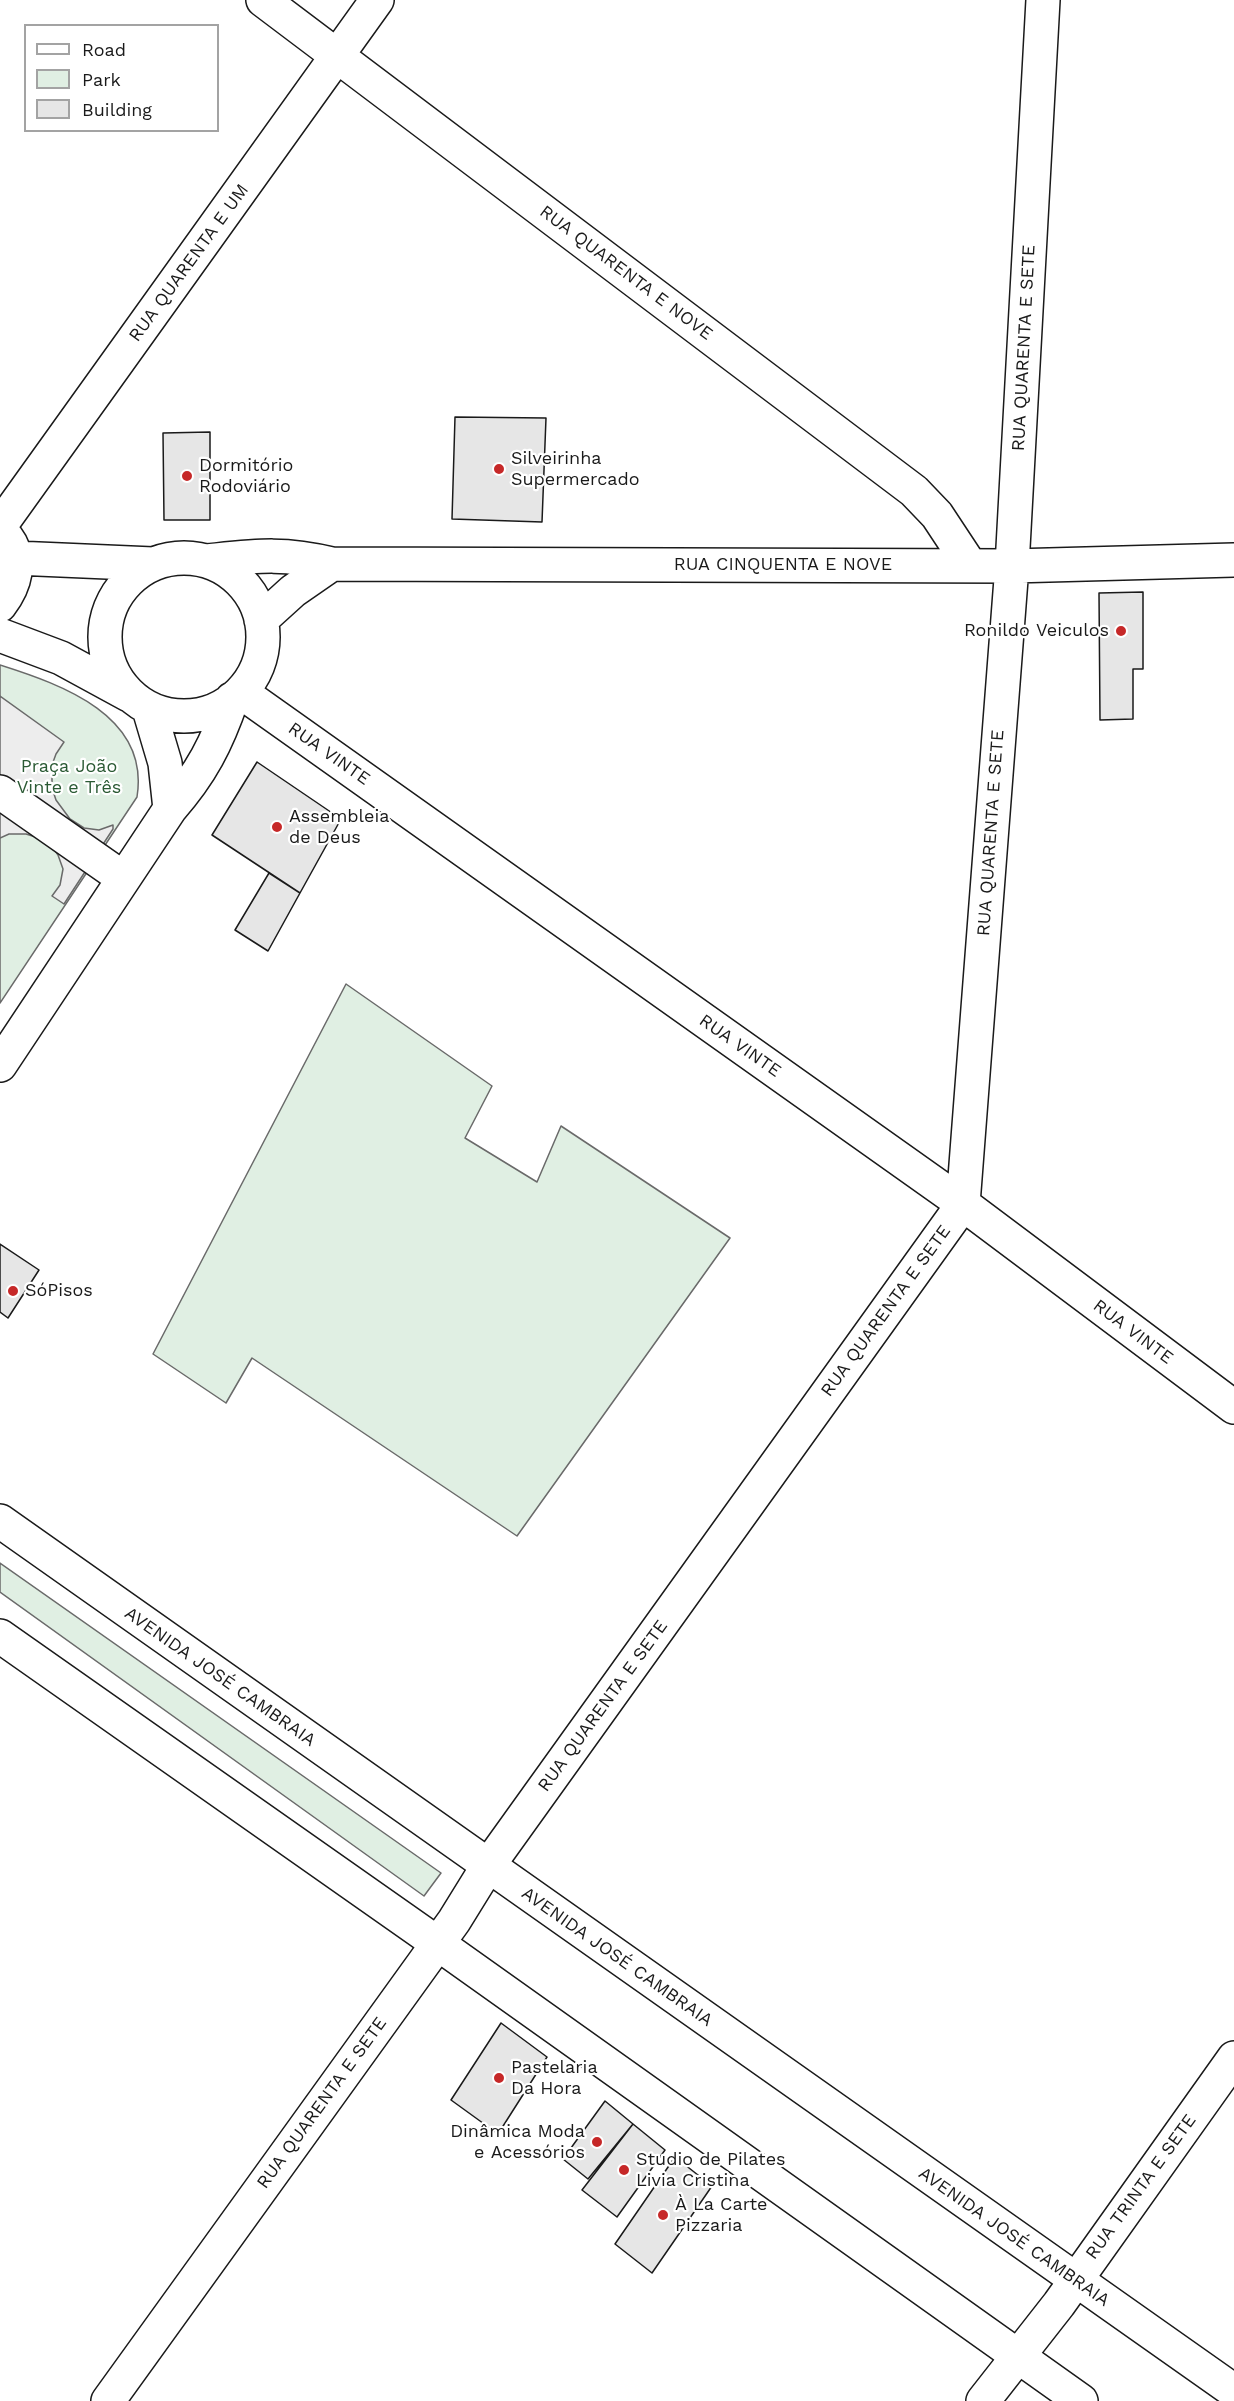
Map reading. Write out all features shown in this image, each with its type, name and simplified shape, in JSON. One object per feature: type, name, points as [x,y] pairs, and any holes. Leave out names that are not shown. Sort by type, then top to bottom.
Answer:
[{"type":"street","name":"RUA QUARENTA E NOVE","points":[[263,0],[914,491],[937,515],[970,565]]},
{"type":"street","name":"RUA QUARENTA E UM","points":[[0,528],[377,0]]},
{"type":"street","name":"RUA QUARENTA E SETE","points":[[108,2401],[963,1204],[1012,566],[1043,0]]},
{"type":"street","points":[[0,528],[9,541],[15,558],[13,584],[10,593],[0,605]]},
{"type":"street","name":"RUA CINQUENTA E NOVE","points":[[207,561],[269,554],[301,556],[332,564],[1012,566],[1234,560]]},
{"type":"street","points":[[0,635],[61,658],[139,702],[174,716],[198,716],[221,707],[236,695],[255,671],[262,648],[261,620],[250,594],[231,574],[207,561],[180,558],[153,564],[15,558]]},
{"type":"street","points":[[153,564],[130,578],[114,600],[105,627],[106,652],[114,675],[139,702],[165,763],[170,809]]},
{"type":"street","points":[[261,620],[293,591],[332,564]]},
{"type":"street","points":[[0,1065],[123,878],[170,809],[207,761],[236,695]]},
{"type":"street","name":"RUA VINTE","points":[[236,695],[963,1204],[1234,1407]]},
{"type":"street","points":[[0,792],[123,878]]},
{"type":"street","name":"AVENIDA JOSÉ CAMBRAIA","points":[[0,1521],[1234,2391]]},
{"type":"street","points":[[0,1636],[437,1943],[1081,2401]]},
{"type":"street","name":"RUA TRINTA E SETE","points":[[983,2401],[1059,2304],[1234,2058]]},
{"type":"green space","name":"Praça João Vinte e Três","points":[[0,665],[74,694],[97,708],[116,725],[130,745],[137,769],[137,797],[0,1003]]},
{"type":"green space","points":[[346,984],[492,1086],[465,1138],[537,1182],[561,1126],[730,1238],[517,1536],[252,1358],[226,1403],[153,1354]]},
{"type":"green space","points":[[0,1563],[441,1873],[424,1896],[0,1592]]},
{"type":"shaded area","points":[[0,696],[64,742],[52,765],[52,788],[56,800],[70,819],[84,828],[99,830],[113,825],[113,829],[64,904],[52,896],[60,885],[63,869],[51,845],[26,834],[9,834],[0,838]]},
{"type":"building","name":"Silveirinha Supermercado","points":[[455,417],[546,418],[542,522],[452,519]]},
{"type":"building","name":"Dormitório Rodoviário","points":[[210,432],[210,520],[164,520],[163,433]]},
{"type":"building","name":"Ronildo Veiculos","points":[[1143,592],[1143,669],[1133,669],[1133,719],[1100,720],[1099,593]]},
{"type":"building","name":"Assembleia de Deus","points":[[257,762],[341,819],[300,893],[212,835]]},
{"type":"building","points":[[269,873],[300,893],[268,951],[235,930]]},
{"type":"building","name":"SóPisos","points":[[0,1244],[39,1270],[8,1318],[0,1312]]},
{"type":"building","name":"Pastelaria Da Hora","points":[[501,2023],[547,2057],[498,2134],[451,2100]]},
{"type":"building","name":"Dinâmica Moda e Acessórios","points":[[605,2101],[633,2124],[588,2179],[563,2159]]},
{"type":"building","name":"Studio de Pilates Livia Cristina","points":[[633,2124],[665,2150],[617,2217],[582,2190]]},
{"type":"building","name":"À La Carte Pizzaria","points":[[675,2157],[712,2186],[652,2273],[615,2244]]},
{"type":"place","name":"Silveirinha Supermercado","points":[[499,469]]},
{"type":"place","name":"Dormitório Rodoviário","points":[[187,476]]},
{"type":"place","name":"Ronildo Veiculos","points":[[1121,631]]},
{"type":"place","name":"Assembleia de Deus","points":[[277,827]]},
{"type":"place","name":"SóPisos","points":[[13,1291]]},
{"type":"place","name":"Pastelaria Da Hora","points":[[499,2078]]},
{"type":"place","name":"Dinâmica Moda e Acessórios","points":[[597,2142]]},
{"type":"place","name":"Studio de Pilates Livia Cristina","points":[[624,2170]]},
{"type":"place","name":"À La Carte Pizzaria","points":[[663,2215]]}]
